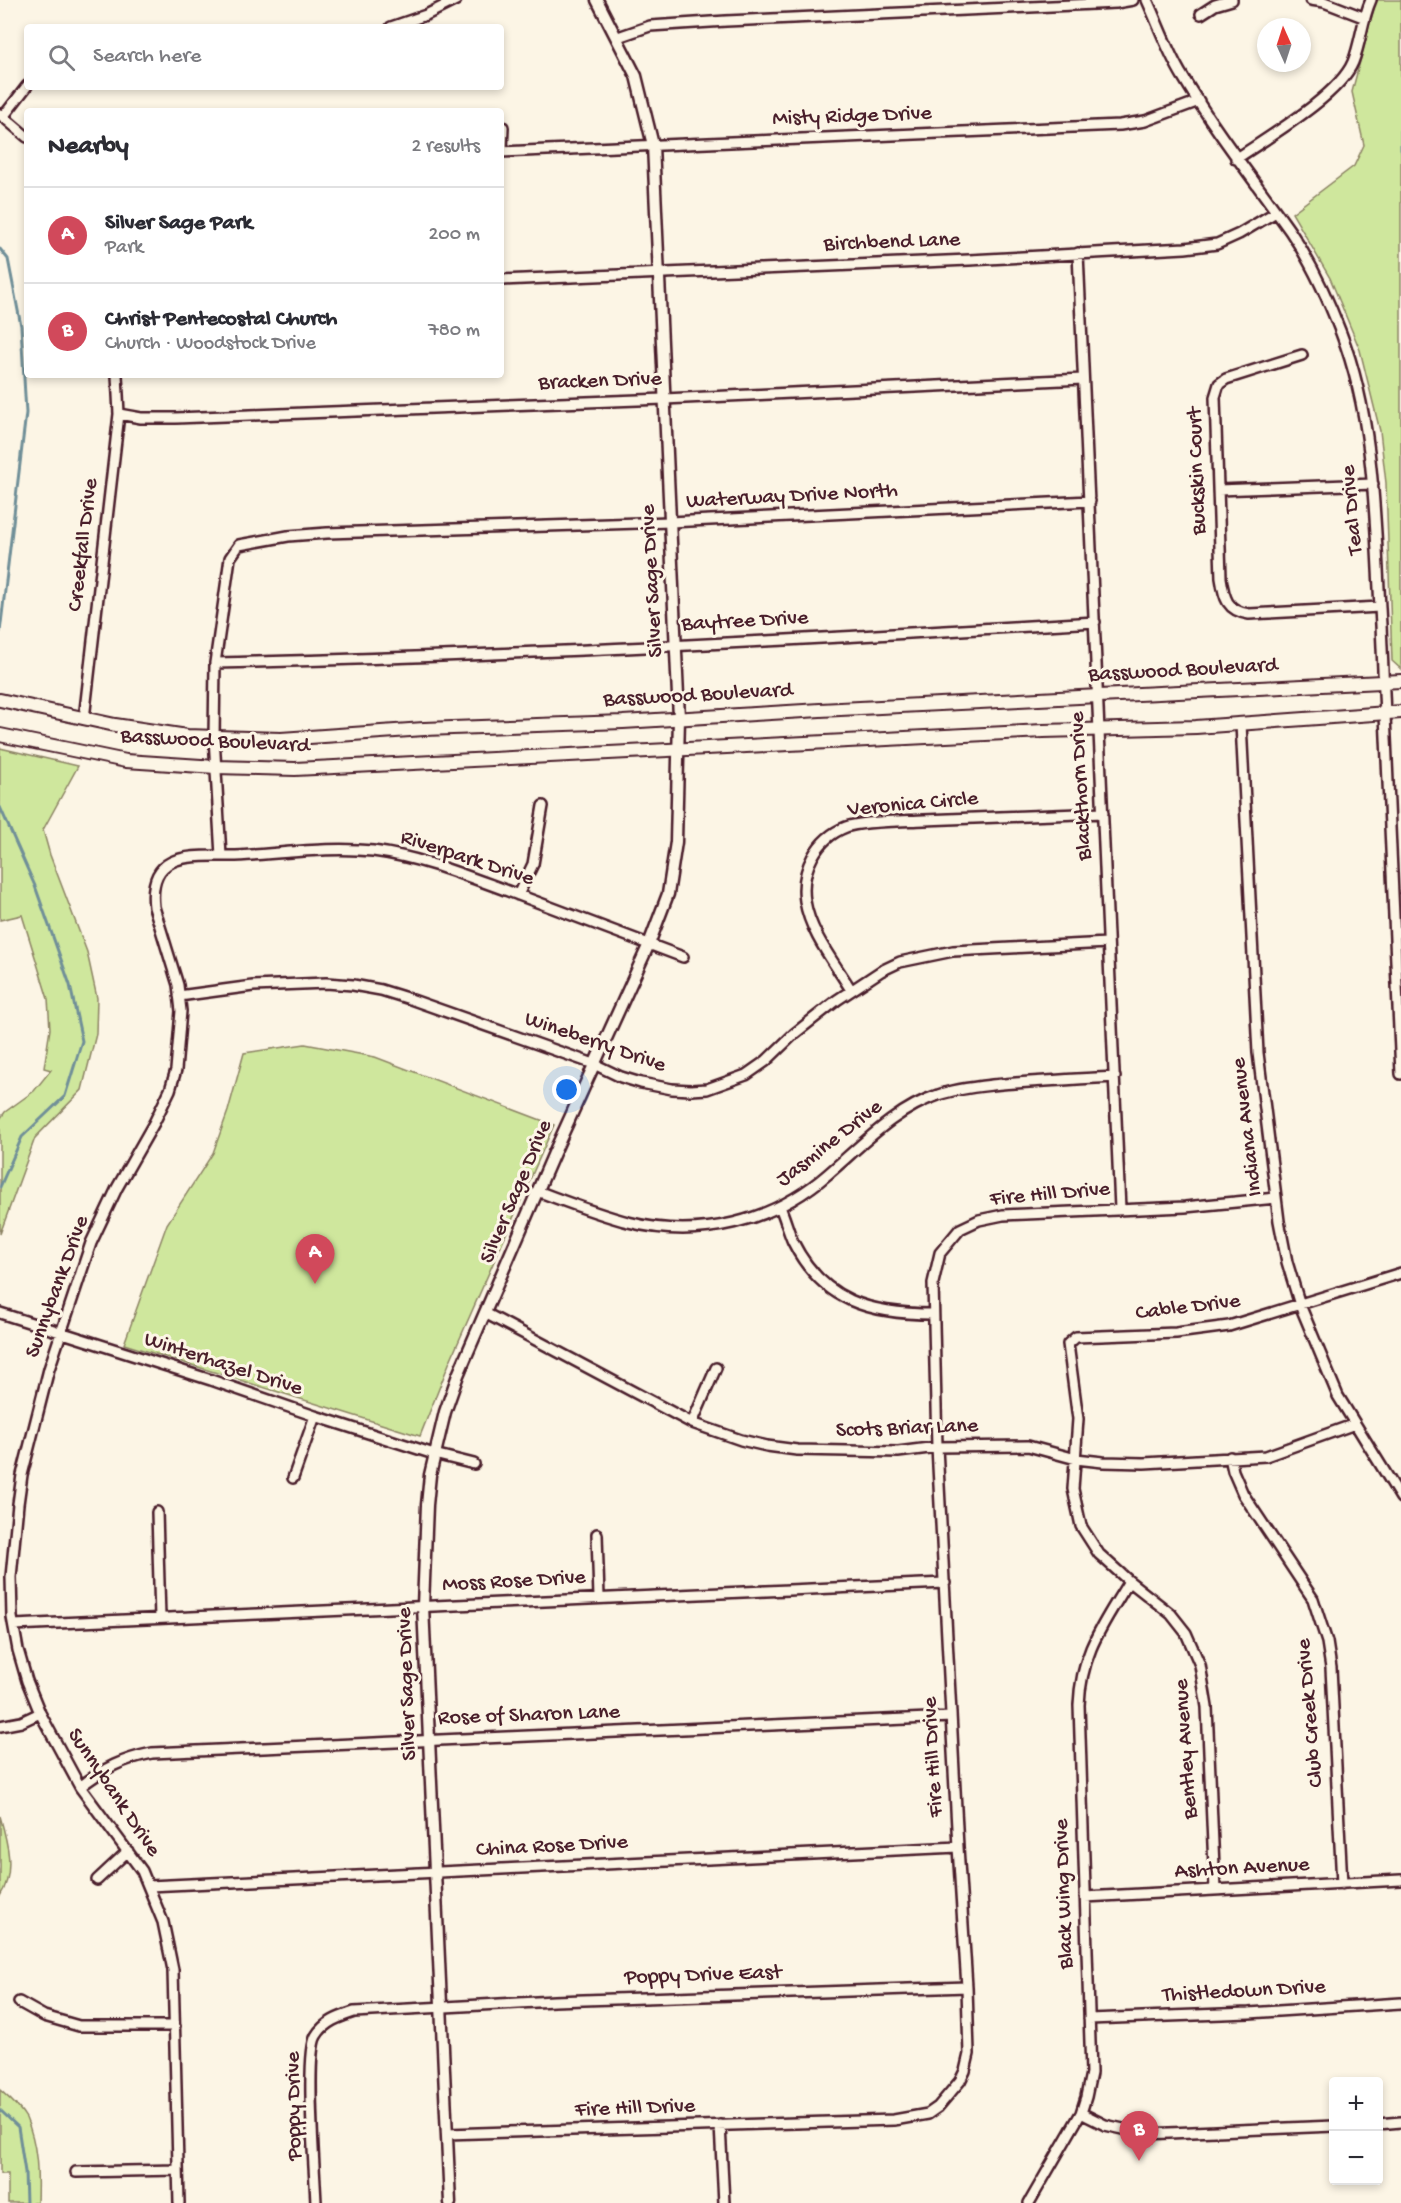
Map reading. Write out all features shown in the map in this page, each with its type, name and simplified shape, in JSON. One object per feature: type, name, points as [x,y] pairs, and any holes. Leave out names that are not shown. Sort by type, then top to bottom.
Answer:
[{"type":"main road","name":"Basswood Boulevard","points":[[6,701],[84,719],[177,734],[281,739],[424,729],[1401,681]]},
{"type":"main road","name":"Basswood Boulevard","points":[[5,736],[126,761],[295,769],[1241,724],[1401,712]]},
{"type":"street","points":[[400,24],[426,15],[456,0]]},
{"type":"street","name":"Silver Sage Drive","points":[[450,2203],[423,1606],[427,1505],[435,1454],[458,1375],[537,1191],[649,944],[668,894],[676,842],[679,718],[653,145],[636,76],[597,0]]},
{"type":"street","points":[[618,37],[650,26],[1116,3],[1133,0]]},
{"type":"street","name":"Teal Drive","points":[[1147,0],[1183,79],[1305,256],[1344,341],[1360,394],[1373,484],[1386,713],[1401,1074]]},
{"type":"street","points":[[1201,14],[1215,5],[1232,0]]},
{"type":"street","points":[[1311,0],[1324,2],[1363,17]]},
{"type":"street","points":[[1236,159],[1335,89],[1353,63],[1363,17],[1371,0]]},
{"type":"street","points":[[24,89],[2,115],[24,134]]},
{"type":"street","name":"Misty Ridge Drive","points":[[504,152],[1120,125],[1145,121],[1199,101]]},
{"type":"street","name":"Birchbend Lane","points":[[504,280],[969,260],[1185,248],[1217,244],[1276,212]]},
{"type":"street","name":"Blackthorn Drive","points":[[1078,253],[1120,1209]]},
{"type":"street","name":"Buckskin Court","points":[[1302,355],[1226,379],[1219,384],[1215,397],[1223,594],[1231,608],[1237,612],[1249,614],[1380,607]]},
{"type":"street","name":"Creekfall Drive","points":[[84,719],[119,414],[117,378]]},
{"type":"street","name":"Bracken Drive","points":[[119,414],[141,418],[176,418],[664,399],[1083,379]]},
{"type":"street","points":[[1218,490],[1373,484]]},
{"type":"street","name":"Waterway Drive North","points":[[215,663],[230,558],[234,550],[244,543],[327,532],[670,522],[1090,501]]},
{"type":"street","name":"Baytree Drive","points":[[215,663],[439,656],[909,634],[1095,622]]},
{"type":"street","points":[[215,663],[214,737],[221,856]]},
{"type":"street","name":"Indiana Avenue","points":[[1241,724],[1258,1053],[1276,1198],[1287,1262],[1300,1305],[1338,1396],[1401,1498]]},
{"type":"street","points":[[518,895],[533,864],[543,806]]},
{"type":"street","name":"Veronica Circle","points":[[851,990],[817,935],[808,915],[804,898],[806,874],[811,858],[831,834],[848,826],[898,821],[1103,813]]},
{"type":"street","name":"Riverpark Drive","points":[[162,868],[168,862],[182,857],[324,850],[372,851],[406,857],[448,869],[683,957]]},
{"type":"street","name":"Sunnybank Drive","points":[[162,868],[153,896],[154,907],[178,985],[181,1011],[176,1070],[170,1090],[95,1234],[49,1369],[22,1475],[11,1577],[14,1625],[27,1681],[40,1713],[80,1787],[142,1871],[163,1922],[170,1948],[175,2026],[179,2203]]},
{"type":"street","name":"Wineberry Drive","points":[[179,996],[253,986],[326,983],[381,990],[594,1064],[621,1077],[672,1089],[691,1090],[707,1089],[746,1075],[851,990],[900,962],[942,952],[1108,943]]},
{"type":"street","name":"Jasmine Drive","points":[[537,1191],[611,1217],[654,1227],[684,1229],[733,1223],[757,1217],[780,1207],[814,1186],[895,1117],[938,1095],[966,1088],[1114,1077]]},
{"type":"street","name":"Fire Hill Drive","points":[[447,2134],[894,2120],[928,2114],[938,2107],[960,2081],[969,2054],[937,1447],[933,1283],[940,1252],[960,1229],[979,1220],[1003,1215],[1185,1207],[1276,1198]]},
{"type":"street","points":[[780,1207],[792,1241],[828,1288],[844,1299],[882,1311],[933,1314]]},
{"type":"street","name":"Cable Drive","points":[[1077,1437],[1075,1383],[1068,1351],[1070,1341],[1076,1337],[1176,1333],[1229,1326],[1401,1273]]},
{"type":"street","name":"Winterhazel Drive","points":[[0,1312],[315,1416],[474,1464]]},
{"type":"street","name":"Scots Briar Lane","points":[[485,1313],[692,1423],[741,1440],[797,1450],[898,1452],[937,1447],[1028,1446],[1076,1459],[1144,1463],[1275,1454],[1355,1424]]},
{"type":"street","points":[[692,1423],[716,1368]]},
{"type":"street","points":[[293,1478],[315,1416]]},
{"type":"street","name":"Bentley Avenue","points":[[1077,1437],[1073,1489],[1082,1526],[1099,1554],[1171,1614],[1186,1633],[1200,1665],[1207,1707],[1215,1890]]},
{"type":"street","name":"Club Creek Drive","points":[[1230,1457],[1242,1494],[1313,1599],[1324,1632],[1331,1668],[1342,1884]]},
{"type":"street","points":[[157,1512],[160,1618]]},
{"type":"street","points":[[597,1534],[599,1598]]},
{"type":"street","name":"Black Wing Drive","points":[[1029,2203],[1081,2113],[1091,2073],[1078,1705],[1084,1663],[1093,1642],[1130,1581]]},
{"type":"street","name":"Moss Rose Drive","points":[[14,1625],[945,1583]]},
{"type":"street","points":[[0,1726],[21,1722],[40,1713]]},
{"type":"street","name":"Rose of Sharon Lane","points":[[80,1787],[100,1771],[130,1758],[152,1753],[951,1717]]},
{"type":"street","name":"China Rose Drive","points":[[149,1886],[958,1847]]},
{"type":"street","points":[[97,1880],[128,1851]]},
{"type":"street","name":"Ashton Avenue","points":[[1085,1897],[1401,1880]]},
{"type":"street","name":"Poppy Drive East","points":[[441,2006],[967,1987]]},
{"type":"street","points":[[19,2002],[44,2016],[79,2026],[175,2026]]},
{"type":"street","name":"Thistledown Drive","points":[[1089,2019],[1249,2013],[1401,2003]]},
{"type":"street","name":"Poppy Drive","points":[[316,2203],[311,2087],[314,2038],[321,2028],[334,2019],[354,2012],[441,2006]]},
{"type":"street","points":[[1081,2113],[1105,2125],[1146,2134],[1329,2126]]},
{"type":"street","points":[[1383,2124],[1401,2122]]},
{"type":"street","points":[[720,2125],[724,2203]]},
{"type":"street","points":[[76,2172],[178,2170]]},
{"type":"green space","points":[[1376,0],[1401,0],[1401,669],[1392,661],[1386,483],[1380,431],[1360,350],[1330,278],[1292,213],[1354,166],[1364,145],[1352,92]]},
{"type":"green space","points":[[0,748],[78,766],[43,830],[50,855],[87,952],[97,998],[96,1034],[82,1090],[35,1138],[0,1234],[0,1119],[5,1112],[34,1091],[51,1070],[44,1068],[50,1029],[48,999],[22,915],[0,920]]},
{"type":"green space","points":[[305,1044],[375,1057],[554,1125],[450,1361],[420,1436],[124,1344],[167,1224],[213,1153],[228,1111],[244,1053]]},
{"type":"green space","points":[[0,1816],[9,1856],[9,1867],[5,1887],[0,1896]]},
{"type":"green space","points":[[0,2090],[21,2110],[30,2128],[36,2160],[37,2203],[8,2203],[8,2174],[0,2174]]},
{"type":"waterway","points":[[1401,129],[1401,150]]},
{"type":"waterway","points":[[0,249],[8,259],[21,326],[26,413],[0,632]]},
{"type":"waterway","points":[[0,807],[35,886],[70,985],[82,1041],[65,1096],[22,1137],[0,1187]]},
{"type":"waterway","points":[[0,2110],[18,2127],[25,2172],[26,2203]]},
{"type":"place","name":"Silver Sage Park","points":[[315,1284]]},
{"type":"place","name":"Christ Pentecostal Church","points":[[1139,2161]]}]
